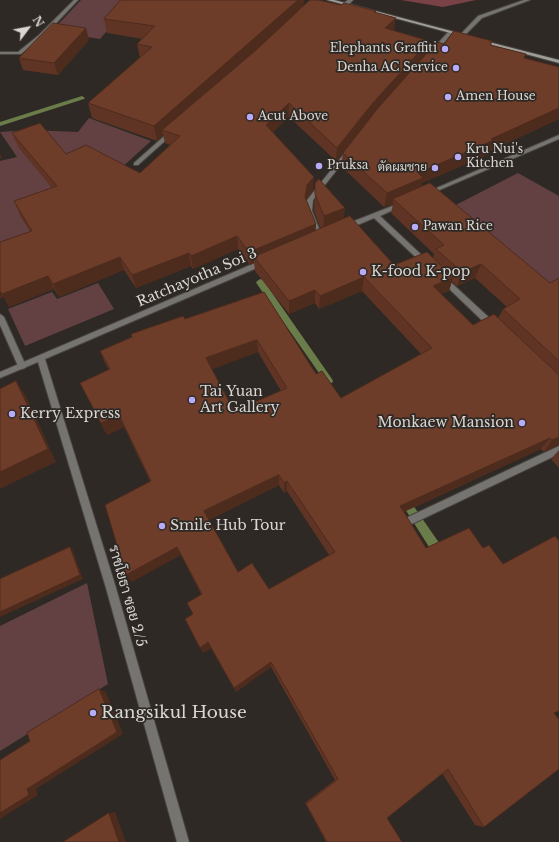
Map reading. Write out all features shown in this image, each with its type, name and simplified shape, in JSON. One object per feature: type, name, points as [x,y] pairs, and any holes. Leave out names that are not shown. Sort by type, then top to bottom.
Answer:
[{"type":"main road","points":[[329,0],[469,37]]},
{"type":"main road","points":[[477,39],[559,62]]},
{"type":"street","points":[[0,53],[19,52],[41,36],[76,0]]},
{"type":"street","points":[[346,4],[351,0]]},
{"type":"street","points":[[462,35],[480,17],[528,0]]},
{"type":"street","points":[[430,55],[451,32]]},
{"type":"street","points":[[136,164],[176,129]]},
{"type":"street","points":[[419,196],[559,137]]},
{"type":"street","points":[[313,241],[324,237],[309,211],[310,200],[354,144]]},
{"type":"street","points":[[341,230],[405,203]]},
{"type":"street","points":[[375,215],[432,269]]},
{"type":"street","name":"Ratchayotha Soi 3","points":[[0,375],[271,259]]},
{"type":"street","points":[[438,274],[501,334]]},
{"type":"street","points":[[0,317],[22,366]]},
{"type":"street","name":"ราชโยธา ซอย 2/5","points":[[41,358],[111,588],[183,842]]},
{"type":"street","points":[[411,520],[559,450]]},
{"type":"shaded area","points":[[81,0],[134,0],[100,39],[52,31]]},
{"type":"shaded area","points":[[401,0],[476,0],[443,7]]},
{"type":"shaded area","points":[[89,118],[151,141],[119,170],[20,215],[35,239],[0,252],[0,161],[17,157],[0,132],[29,130],[78,132]]},
{"type":"shaded area","points":[[518,173],[559,196],[559,282],[542,292],[446,210]]},
{"type":"shaded area","points":[[98,283],[114,309],[25,346],[8,309],[52,292],[57,299]]},
{"type":"shaded area","points":[[87,583],[108,684],[0,751],[0,626]]},
{"type":"building","points":[[121,0],[298,0],[154,126],[88,103],[152,47],[137,44],[155,26],[104,19]]},
{"type":"building","points":[[310,0],[318,0],[341,5],[344,3],[376,11],[374,12],[396,18],[385,28],[429,41],[372,104],[337,148],[289,103],[266,125],[314,177],[307,185],[305,197],[316,224],[249,252],[237,236],[191,256],[189,253],[132,275],[120,257],[53,284],[48,276],[2,294],[0,291],[0,242],[32,231],[14,201],[57,186],[12,133],[40,123],[66,154],[86,145],[140,173],[180,136],[162,130],[255,51]]},
{"type":"building","points":[[53,23],[86,28],[54,63],[19,58]]},
{"type":"building","points":[[454,31],[492,41],[490,45],[526,54],[524,58],[559,67],[559,108],[491,139],[494,140],[418,173],[423,178],[387,193],[343,153],[378,108],[437,42],[444,44]]},
{"type":"building","points":[[319,179],[345,208],[324,216],[315,194],[315,183]]},
{"type":"building","points":[[430,183],[550,283],[559,278],[559,361],[503,309],[520,299],[481,264],[462,272],[436,249],[444,245],[393,199]]},
{"type":"building","points":[[350,216],[394,265],[427,252],[453,277],[433,286],[473,325],[494,314],[559,375],[559,437],[552,440],[550,438],[400,506],[426,548],[469,528],[483,548],[489,545],[503,564],[555,536],[559,541],[559,711],[554,713],[559,719],[559,769],[484,827],[448,769],[387,818],[402,842],[327,842],[306,804],[338,779],[271,662],[234,688],[208,642],[200,648],[185,619],[193,614],[187,603],[202,594],[177,547],[126,575],[105,505],[151,481],[119,415],[101,423],[80,383],[110,369],[100,351],[132,337],[131,334],[183,316],[185,319],[264,292],[316,374],[322,371],[341,398],[432,348],[364,277],[320,296],[315,290],[289,301],[254,257]],"holes":[[[257,340],[287,388],[234,411],[206,358]],[[279,475],[284,483],[287,481],[335,552],[269,589],[252,563],[238,572],[204,511]]]},
{"type":"building","points":[[16,381],[48,449],[0,472],[0,389]]},
{"type":"building","points":[[70,547],[80,575],[0,612],[0,579]]},
{"type":"building","points":[[99,689],[117,732],[27,789],[29,795],[0,813],[0,760],[30,741],[27,733]]},
{"type":"building","points":[[109,813],[119,842],[63,842]]},
{"type":"waterway","points":[[0,124],[82,98]]},
{"type":"waterway","points":[[260,282],[329,381]]},
{"type":"waterway","points":[[403,498],[440,554]]},
{"type":"place","name":"Elephants Graffiti","points":[[445,49]]},
{"type":"place","name":"Denha AC Service","points":[[456,68]]},
{"type":"place","name":"Amen House","points":[[448,97]]},
{"type":"place","name":"Acut Above","points":[[250,117]]},
{"type":"place","name":"Kru Nui's Kitchen","points":[[458,157]]},
{"type":"place","name":"Pruksa","points":[[319,166]]},
{"type":"place","name":"ตัดผมชาย","points":[[435,168]]},
{"type":"place","name":"Pawan Rice","points":[[415,227]]},
{"type":"place","name":"K-food K-pop","points":[[363,272]]},
{"type":"place","name":"Tai Yuan Art Gallery","points":[[192,400]]},
{"type":"place","name":"Kerry Express","points":[[12,414]]},
{"type":"place","name":"Monkaew Mansion","points":[[522,423]]},
{"type":"place","name":"Smile Hub Tour","points":[[162,526]]},
{"type":"place","name":"Rangsikul House","points":[[93,713]]}]
